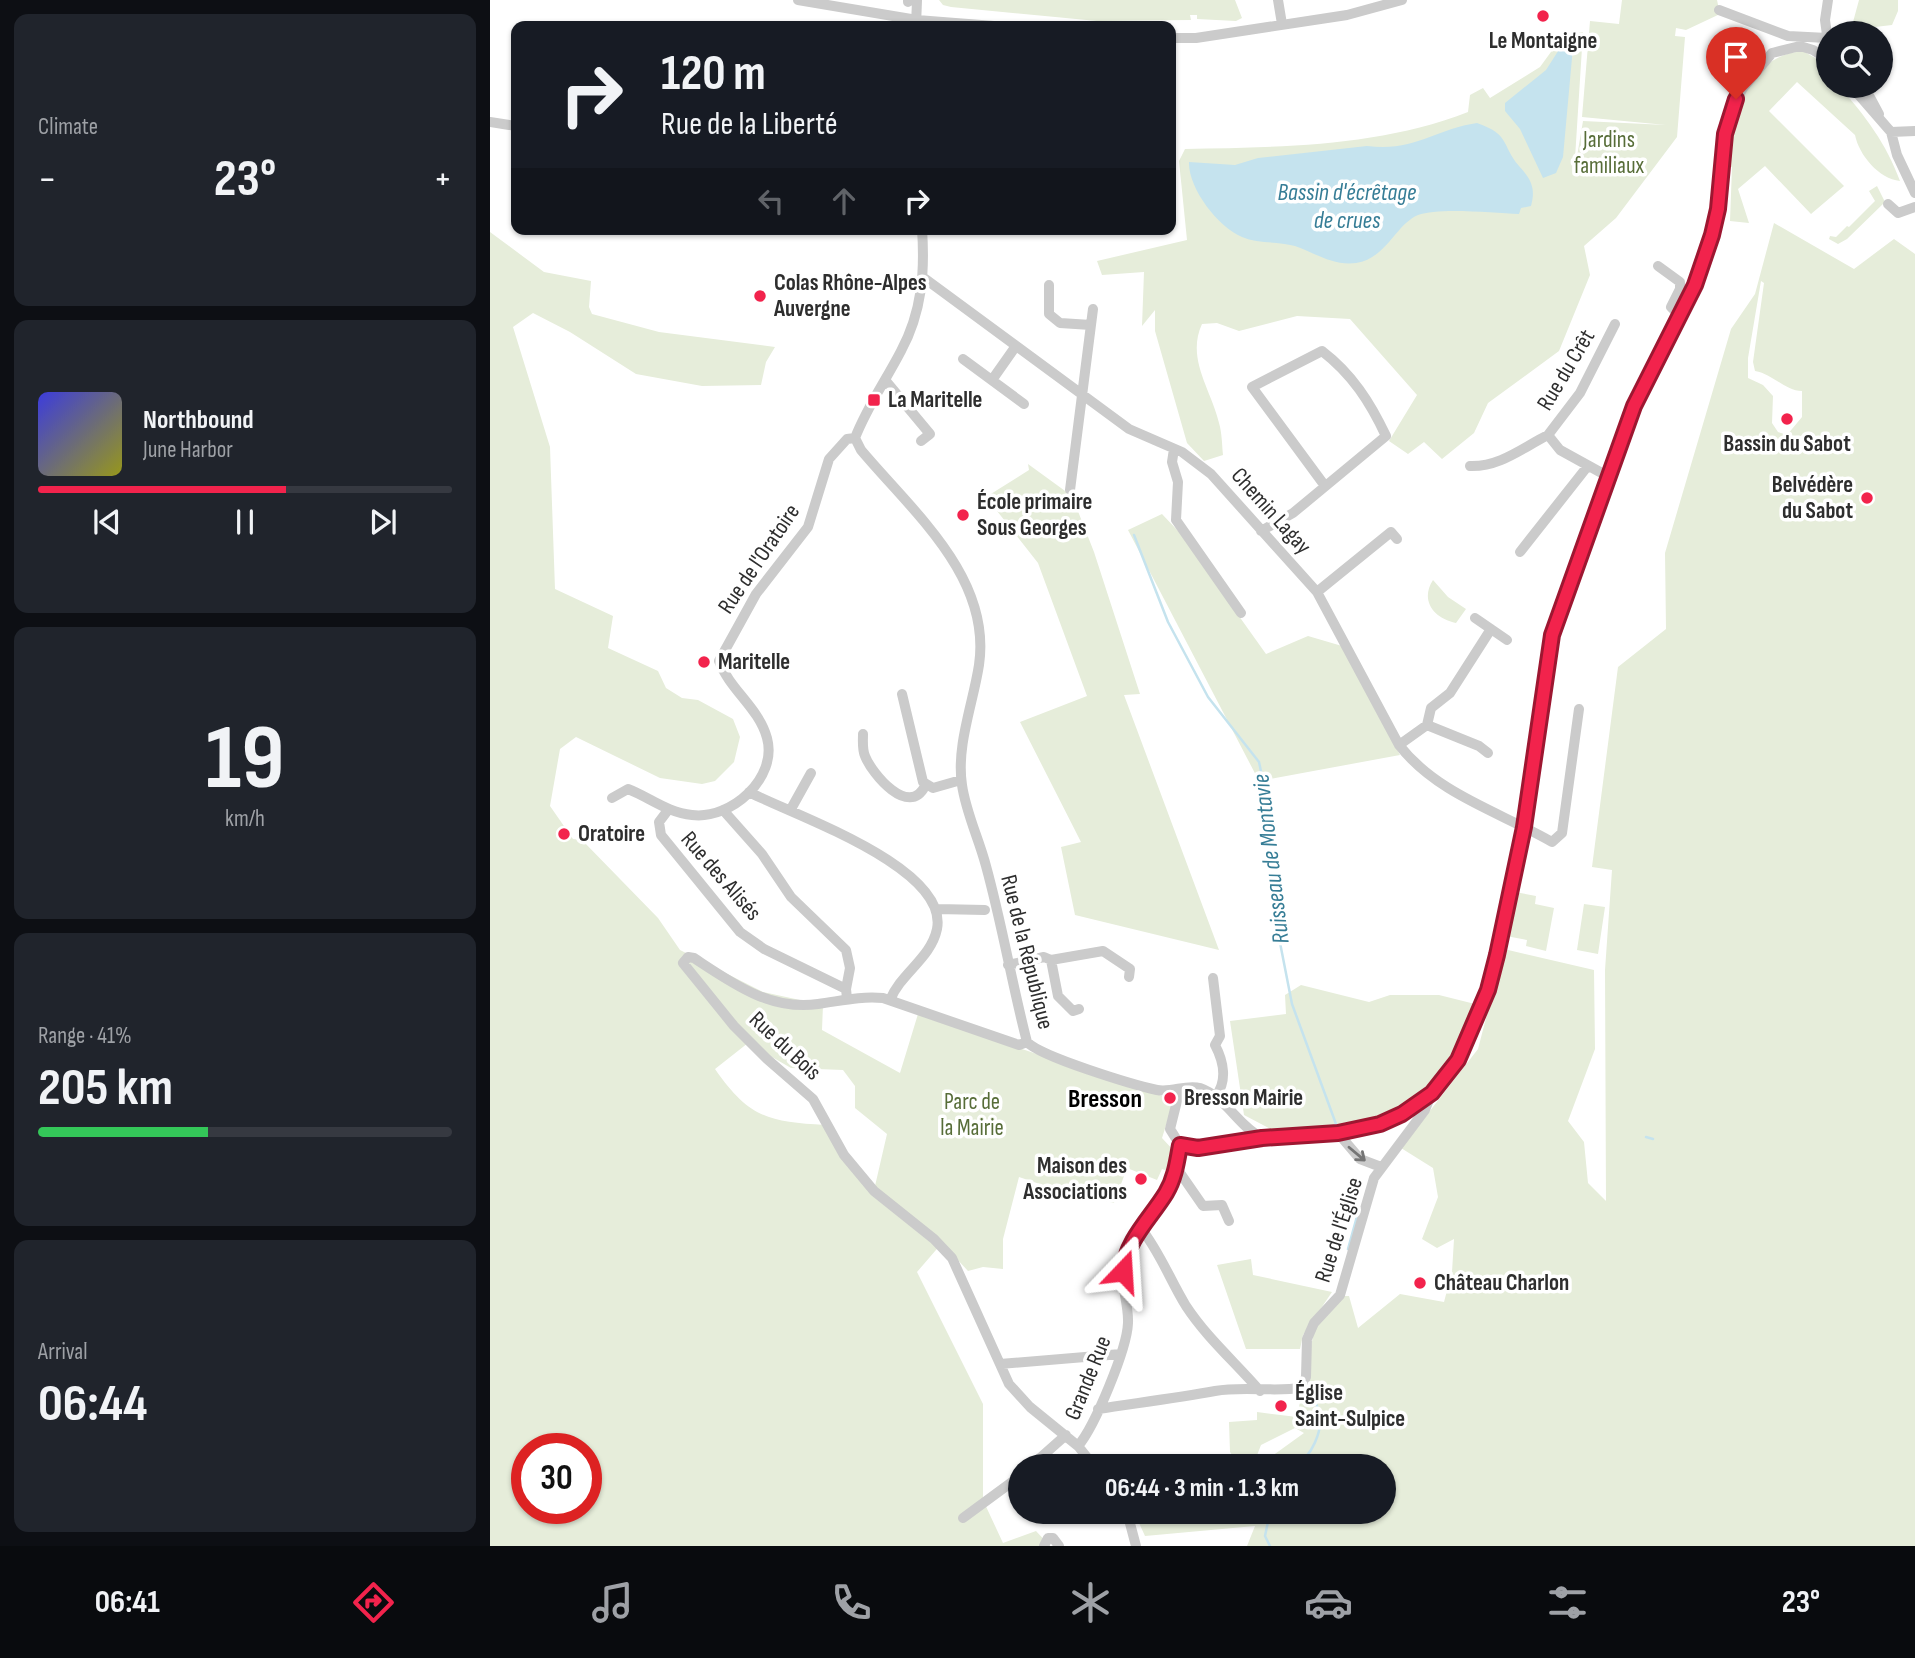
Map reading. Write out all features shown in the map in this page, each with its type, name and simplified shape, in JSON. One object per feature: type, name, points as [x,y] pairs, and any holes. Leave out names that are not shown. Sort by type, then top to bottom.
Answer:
[{"type":"street","points":[[798,0],[906,21]]},
{"type":"street","points":[[913,0],[916,21]]},
{"type":"street","points":[[1176,38],[1196,38],[1280,12],[1347,15],[1402,0]]},
{"type":"street","points":[[1828,0],[1828,21]]},
{"type":"street","points":[[1719,10],[1788,36],[1816,40]]},
{"type":"street","points":[[1180,1145],[1198,1148],[1262,1138],[1338,1133],[1380,1124],[1402,1114],[1432,1093],[1458,1060],[1488,990],[1524,827],[1552,635],[1634,406],[1695,285],[1718,209],[1725,134],[1736,99],[1763,62],[1782,48],[1808,48],[1816,53]]},
{"type":"street","points":[[1861,98],[1891,132],[1897,155],[1915,193]]},
{"type":"street","points":[[1870,98],[1883,124]]},
{"type":"street","points":[[490,122],[511,125]]},
{"type":"street","points":[[1891,132],[1915,131]]},
{"type":"street","points":[[1888,204],[1898,213],[1915,207]]},
{"type":"street","points":[[855,438],[903,349],[921,295],[924,278],[922,235]]},
{"type":"street","points":[[1658,266],[1680,282],[1680,289],[1671,307],[1680,316]]},
{"type":"street","name":"Chemin Lagay","points":[[924,278],[1129,429],[1174,449],[1211,474],[1317,592],[1399,745],[1416,766],[1446,787],[1552,842],[1562,833],[1579,709]]},
{"type":"street","points":[[1049,285],[1049,314],[1060,323],[1091,325]]},
{"type":"street","points":[[921,295],[946,293]]},
{"type":"street","points":[[1070,490],[1093,309]]},
{"type":"street","name":"Rue du Crêt","points":[[1470,466],[1487,467],[1548,435],[1580,393],[1615,324]]},
{"type":"street","points":[[992,380],[1016,346]]},
{"type":"street","points":[[1261,531],[1293,513],[1386,436],[1374,410],[1353,379],[1322,351],[1252,387],[1325,486]]},
{"type":"street","points":[[963,359],[1024,404]]},
{"type":"street","points":[[885,380],[930,434],[921,441]]},
{"type":"street","name":"Rue du Crêt","points":[[1548,435],[1560,450],[1609,477]]},
{"type":"street","name":"Rue de la République","points":[[855,438],[861,450],[949,556],[964,581],[978,615],[979,664],[961,755],[961,780],[986,866],[1027,1042],[1047,1055],[1159,1091],[1196,1087],[1216,1096]]},
{"type":"street","name":"Rue de l'Oratoire","points":[[612,798],[628,789],[668,810],[693,816],[723,810],[749,792],[768,768],[767,737],[760,721],[727,680],[719,661],[756,594],[808,527],[829,459],[848,439],[855,438]]},
{"type":"street","points":[[1174,449],[1172,461],[1178,482],[1176,520],[1241,613]]},
{"type":"street","points":[[1520,552],[1587,467]]},
{"type":"street","points":[[1317,592],[1391,532],[1397,539]]},
{"type":"street","points":[[1475,618],[1507,640]]},
{"type":"street","points":[[1399,745],[1427,725],[1431,708],[1450,693],[1490,629]]},
{"type":"street","points":[[863,734],[865,758],[897,794],[909,797],[922,791],[925,786],[902,694]]},
{"type":"street","points":[[1427,725],[1479,746],[1488,753]]},
{"type":"street","points":[[791,809],[811,773]]},
{"type":"street","points":[[925,786],[933,788],[961,780]]},
{"type":"street","points":[[749,792],[791,809],[890,862],[921,883],[937,909],[937,929],[932,942],[890,1000]]},
{"type":"street","name":"Rue des Alisés","points":[[668,810],[659,822],[661,835],[733,925],[764,949],[846,993]]},
{"type":"street","points":[[723,810],[762,854],[791,897],[846,950],[850,968],[846,993]]},
{"type":"street","points":[[937,909],[985,910]]},
{"type":"street","points":[[1008,965],[1044,957],[1051,960],[1103,951],[1130,969],[1129,977]]},
{"type":"street","name":"Rue du Bois","points":[[1027,1042],[1021,1045],[890,1000],[846,993],[804,1005],[771,1001],[730,982],[694,958],[688,957],[683,963],[734,1026],[813,1099],[844,1155],[874,1191],[934,1239],[952,1258],[1009,1384],[1020,1397],[1085,1454]]},
{"type":"street","points":[[1051,960],[1058,996],[1073,1011],[1079,1009]]},
{"type":"street","points":[[1213,978],[1220,1036],[1215,1045],[1222,1057],[1223,1086],[1216,1096],[1247,1130],[1262,1138]]},
{"type":"street","name":"Grande Rue","points":[[1079,1446],[1121,1354],[1128,1321],[1124,1263],[1140,1227],[1165,1195],[1176,1167],[1180,1145],[1170,1129],[1180,1089]]},
{"type":"street","name":"Rue de l'Église","points":[[1098,1409],[1153,1399],[1185,1399],[1215,1391],[1301,1388],[1308,1364],[1307,1339],[1314,1323],[1340,1295],[1374,1178],[1425,1110],[1432,1093]]},
{"type":"street","points":[[1338,1133],[1360,1159],[1381,1167]]},
{"type":"street","points":[[1176,1167],[1203,1206],[1222,1205],[1228,1221]]},
{"type":"street","points":[[1140,1227],[1156,1247],[1186,1306],[1231,1362],[1260,1391]]},
{"type":"street","points":[[1000,1364],[1121,1354]]},
{"type":"street","points":[[1045,1454],[1066,1435]]},
{"type":"street","points":[[963,1518],[1008,1485]]},
{"type":"street","points":[[1130,1524],[1136,1546]]},
{"type":"street","points":[[1044,1546],[1048,1538],[1053,1538],[1059,1546]]},
{"type":"green space","points":[[939,0],[1235,0],[1242,18],[1236,21],[1197,19],[1197,15],[1190,15],[1191,20],[1097,21],[951,7],[943,5]]},
{"type":"green space","name":"Jardins familiaux","points":[[1622,0],[1717,0],[1720,14],[1686,30],[1676,28],[1675,36],[1685,37],[1677,137],[1616,218],[1584,246],[1590,275],[1559,351],[1488,403],[1474,433],[1442,459],[1424,442],[1408,454],[1389,441],[1417,395],[1350,319],[1297,316],[1239,331],[1217,323],[1202,324],[1198,337],[1198,362],[1219,423],[1223,455],[1204,461],[1187,443],[1155,331],[1155,310],[1142,326],[1144,272],[1102,275],[1097,261],[1187,240],[1179,161],[1185,149],[1329,143],[1364,139],[1434,124],[1468,112],[1470,95],[1483,88],[1490,98],[1540,67],[1564,34],[1583,32],[1574,174],[1583,121],[1666,125],[1582,117],[1590,21],[1619,24]]},
{"type":"green space","points":[[1859,0],[1898,0],[1898,11],[1893,23],[1853,21]]},
{"type":"green space","points":[[1803,51],[1816,58],[1816,98],[1849,98],[1882,142],[1900,181],[1885,176],[1871,165],[1855,135],[1797,82],[1769,111],[1844,186],[1811,214],[1765,166],[1738,189],[1749,223],[1730,221],[1732,167],[1725,168],[1738,111],[1755,77],[1767,64],[1783,55]]},
{"type":"green space","points":[[1877,186],[1885,202],[1847,239],[1838,244],[1829,239],[1849,227],[1875,201],[1869,191]]},
{"type":"green space","points":[[1774,223],[1854,269],[1894,239],[1915,254],[1915,1546],[1247,1546],[1255,1526],[1145,1536],[1140,1524],[1396,1524],[1396,1454],[1275,1454],[1304,1433],[1295,1428],[1261,1445],[1258,1454],[1232,1454],[1229,1422],[1257,1420],[1257,1412],[1297,1417],[1316,1321],[1341,1296],[1349,1296],[1358,1328],[1400,1294],[1444,1302],[1452,1272],[1454,1239],[1437,1248],[1422,1239],[1438,1197],[1433,1168],[1401,1148],[1478,1049],[1504,949],[1594,970],[1595,1049],[1568,1121],[1584,1142],[1588,1183],[1606,1201],[1605,970],[1612,870],[1592,867],[1618,667],[1666,629],[1665,553],[1731,329],[1755,294]],"holes":[[[1761,281],[1764,283],[1753,362],[1755,371],[1802,391],[1802,417],[1787,435],[1778,432],[1772,423],[1773,396],[1763,385],[1748,378],[1748,358]]]},
{"type":"green space","name":"Parc de la Mairie","points":[[490,232],[544,272],[591,281],[589,307],[592,314],[659,332],[775,347],[766,362],[761,385],[702,386],[636,374],[570,332],[533,313],[513,327],[550,447],[555,589],[613,616],[608,648],[658,671],[666,688],[682,698],[698,700],[733,719],[740,737],[734,762],[715,781],[702,784],[660,778],[576,737],[560,749],[550,806],[573,839],[582,840],[658,918],[680,950],[763,992],[823,1005],[822,1030],[900,1073],[918,1014],[1174,1100],[1162,1138],[1174,1151],[1168,1171],[1162,1169],[1157,1180],[1127,1168],[1114,1203],[1093,1198],[1090,1201],[1019,1177],[1003,1239],[1003,1269],[983,1267],[968,1271],[942,1243],[917,1272],[983,1404],[983,1500],[1003,1543],[1036,1531],[1050,1546],[490,1546]],"holes":[[[748,1043],[791,1068],[843,1070],[855,1086],[855,1108],[887,1134],[875,1186],[825,1125],[789,1122],[762,1114],[739,1098],[715,1069]]]},
{"type":"green space","points":[[1028,464],[1072,496],[1094,552],[1140,694],[1124,695],[1219,950],[1075,915],[1061,847],[1081,842],[1020,722],[1087,696],[1038,563],[986,497],[1029,470]]},
{"type":"green space","points":[[1162,514],[1179,532],[1266,654],[1308,636],[1342,646],[1400,755],[1259,781],[1128,530]]},
{"type":"green space","points":[[1433,580],[1448,597],[1466,609],[1456,623],[1441,617],[1431,607],[1428,594]]},
{"type":"green space","points":[[1515,892],[1536,896],[1535,904],[1554,908],[1546,951],[1526,946],[1527,940],[1506,936]]},
{"type":"green space","points":[[1584,904],[1605,907],[1598,954],[1577,950]]},
{"type":"green space","points":[[1301,985],[1369,1002],[1390,995],[1439,995],[1475,1004],[1460,1045],[1438,1077],[1409,1100],[1376,1118],[1327,1131],[1282,1135],[1244,1115],[1230,1021],[1286,1014],[1285,995]]},
{"type":"green space","points":[[1251,1259],[1253,1275],[1332,1292],[1303,1335],[1300,1349],[1246,1349],[1217,1265]]},
{"type":"water","points":[[1569,34],[1574,36],[1563,157],[1556,173],[1543,178],[1520,129],[1505,111],[1505,103],[1546,70]]},
{"type":"water","name":"Bassin d'écrêtage de crues","points":[[1477,123],[1500,136],[1513,159],[1527,175],[1533,189],[1531,206],[1521,208],[1519,214],[1453,211],[1418,215],[1403,226],[1376,255],[1356,263],[1332,261],[1295,246],[1242,237],[1223,225],[1206,206],[1190,172],[1189,162],[1235,165],[1258,158],[1367,146],[1399,146]]},
{"type":"waterway","name":"Ruisseau de Montavie","points":[[1134,535],[1168,622],[1208,697],[1259,762],[1269,809],[1274,912],[1292,1004],[1336,1124]]},
{"type":"waterway","points":[[1646,1137],[1653,1139]]},
{"type":"waterway","name":"Ruisseau de Montavie","points":[[1348,1249],[1359,1209]]},
{"type":"waterway","name":"Ruisseau de Montavie","points":[[1306,1386],[1320,1419],[1318,1435],[1308,1454]]},
{"type":"waterway","name":"Ruisseau de Montavie","points":[[1268,1524],[1265,1536],[1270,1546]]},
{"type":"place","name":"Le Montaigne","points":[[1543,16]]},
{"type":"place","name":"Colas Rhône-Alpes Auvergne","points":[[760,296]]},
{"type":"place","name":"La Maritelle","points":[[874,400]]},
{"type":"place","name":"Bassin du Sabot","points":[[1787,419]]},
{"type":"place","name":"Belvédère du Sabot","points":[[1867,498]]},
{"type":"place","name":"École primaire Sous Georges","points":[[963,515]]},
{"type":"place","name":"Maritelle","points":[[704,662]]},
{"type":"place","name":"Oratoire","points":[[564,834]]},
{"type":"place","name":"Bresson Mairie","points":[[1170,1098]]},
{"type":"place","name":"Maison des Associations","points":[[1141,1179]]},
{"type":"place","name":"Château Charlon","points":[[1420,1283]]},
{"type":"place","name":"Église Saint-Sulpice","points":[[1281,1406]]},
{"type":"district","name":"Bresson","points":[[1105,1099]]},
{"type":"route","points":[[1123,1271],[1140,1227],[1165,1195],[1175,1174],[1180,1145],[1198,1148],[1262,1138],[1338,1133],[1380,1124],[1402,1114],[1432,1093],[1458,1060],[1488,990],[1497,955],[1531,788],[1552,635],[1634,406],[1695,285],[1718,209],[1725,134],[1736,99]]}]
